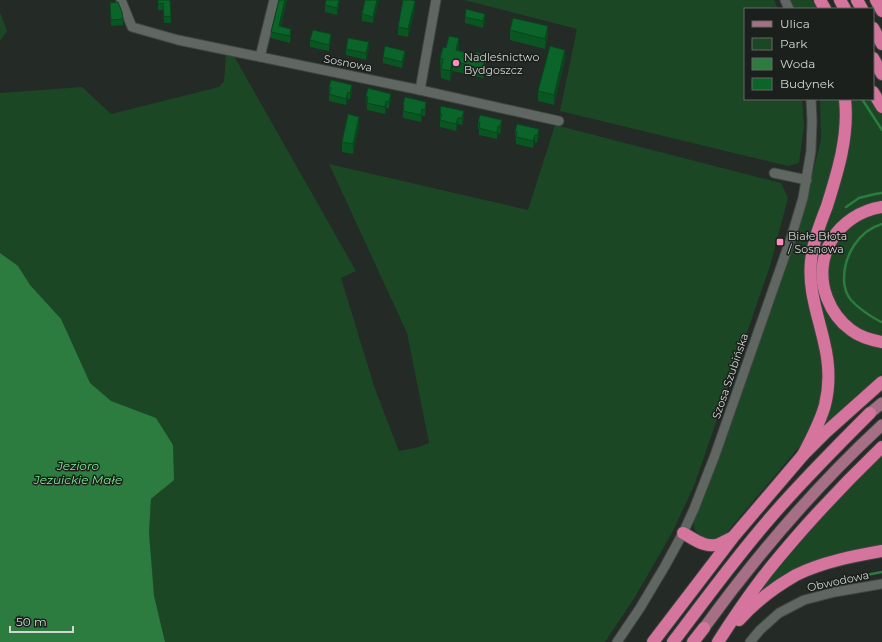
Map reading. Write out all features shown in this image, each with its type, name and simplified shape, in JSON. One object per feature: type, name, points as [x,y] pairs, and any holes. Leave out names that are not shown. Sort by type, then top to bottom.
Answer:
[{"type":"highway","points":[[876,0],[882,6]]},
{"type":"highway","points":[[876,0],[882,11]]},
{"type":"highway","points":[[874,30],[882,44]]},
{"type":"highway","points":[[874,60],[882,74]]},
{"type":"highway","points":[[874,94],[882,107]]},
{"type":"highway","points":[[803,455],[819,422],[827,396],[828,362],[813,300],[811,262],[815,242],[838,171],[844,146],[846,127],[845,100]]},
{"type":"highway","points":[[882,207],[874,208],[859,214],[846,222],[836,233],[827,247],[823,261],[822,276],[828,302],[839,319],[851,330],[866,338],[882,342]]},
{"type":"highway","points":[[653,642],[734,536],[803,455],[826,432],[882,382]]},
{"type":"highway","points":[[673,642],[742,551],[770,518],[837,445],[870,413]]},
{"type":"highway","points":[[719,642],[740,608],[763,576],[827,502],[860,467],[882,447]]},
{"type":"highway","points":[[683,533],[701,543],[709,545],[718,544],[734,536]]},
{"type":"highway","points":[[719,642],[745,613],[769,592],[797,575],[818,566],[882,552]]},
{"type":"highway","points":[[693,642],[704,628]]},
{"type":"main road","points":[[870,413],[882,403]]},
{"type":"main road","points":[[704,628],[726,598],[781,530],[817,490],[882,425]]},
{"type":"street","name":"Sosnowa","points":[[121,0],[132,27],[178,40],[420,90],[559,121]]},
{"type":"street","points":[[260,57],[274,0]]},
{"type":"street","points":[[420,90],[436,0]]},
{"type":"street","name":"Szosa Szubińska","points":[[617,642],[662,572],[683,533],[715,455],[792,238],[803,198],[811,151],[811,100]]},
{"type":"street","points":[[774,173],[807,180]]},
{"type":"street","name":"Obwodowa","points":[[750,642],[760,630],[779,613],[804,600],[836,592],[882,584]]},
{"type":"green space","points":[[464,0],[774,0],[778,8],[744,8],[744,100],[802,100],[804,126],[799,163],[788,166],[560,111],[577,29]]},
{"type":"green space","points":[[791,0],[812,0],[817,8],[794,8]]},
{"type":"green space","points":[[0,12],[7,31],[0,41]]},
{"type":"green space","points":[[226,54],[234,56],[356,271],[341,278],[375,389],[399,451],[419,447],[429,443],[407,333],[329,164],[528,210],[555,125],[781,183],[788,198],[770,266],[694,486],[672,533],[635,597],[605,642],[154,642],[143,523],[151,508],[151,499],[159,493],[95,395],[0,257],[0,93],[82,87],[111,114],[219,87],[224,81]]},
{"type":"green space","points":[[820,100],[841,100],[839,142],[832,174],[810,236],[815,327],[825,378],[816,420],[804,441],[728,531],[724,535],[712,539],[704,537],[695,531],[693,521],[726,437],[799,231],[821,139]]},
{"type":"green space","points":[[850,100],[874,100],[882,115],[882,202],[827,239],[827,311],[882,347],[882,374],[823,430],[830,410],[834,390],[816,297],[815,264]]},
{"type":"green space","points":[[882,212],[882,338],[874,336],[851,325],[835,306],[827,282],[829,257],[834,245],[850,226],[872,214]]},
{"type":"green space","points":[[882,453],[882,547],[792,571],[774,582],[754,599],[776,567],[823,513]]},
{"type":"water","name":"Jezioro Jezuickie Małe","points":[[0,253],[18,266],[30,285],[61,319],[90,383],[111,401],[156,418],[173,445],[174,480],[151,499],[149,533],[154,596],[165,642],[0,642]]},
{"type":"building","points":[[158,0],[170,0],[171,16],[164,17],[163,3],[158,4]]},
{"type":"building","points":[[279,0],[285,0],[279,26],[291,29],[290,36],[271,32]]},
{"type":"building","points":[[326,0],[339,0],[337,8],[325,5]]},
{"type":"building","points":[[365,0],[377,0],[373,17],[362,14]]},
{"type":"building","points":[[403,0],[415,1],[408,29],[398,27]]},
{"type":"building","points":[[118,2],[123,19],[111,20],[110,3]]},
{"type":"building","points":[[466,9],[485,14],[483,21],[465,17]]},
{"type":"building","points":[[513,18],[548,26],[545,39],[510,30]]},
{"type":"building","points":[[313,30],[331,34],[329,45],[310,40]]},
{"type":"building","points":[[449,36],[459,38],[456,50],[475,55],[476,52],[486,55],[483,69],[453,61],[450,71],[441,69],[443,59],[440,59],[443,47],[446,48]]},
{"type":"building","points":[[348,38],[369,42],[366,53],[346,49]]},
{"type":"building","points":[[385,46],[405,51],[402,62],[383,57]]},
{"type":"building","points":[[550,46],[565,50],[554,95],[538,91]]},
{"type":"building","points":[[331,80],[352,85],[350,93],[348,92],[346,99],[329,94]]},
{"type":"building","points":[[368,88],[391,94],[389,102],[386,101],[385,107],[367,103],[368,97],[366,96]]},
{"type":"building","points":[[405,97],[426,102],[425,110],[422,109],[421,115],[403,111]]},
{"type":"building","points":[[441,106],[464,111],[462,118],[458,118],[456,124],[440,120],[442,114],[440,114]]},
{"type":"building","points":[[348,114],[359,117],[353,144],[342,142]]},
{"type":"building","points":[[480,115],[502,120],[500,127],[498,126],[497,133],[479,128],[480,122],[478,122]]},
{"type":"building","points":[[517,124],[539,129],[537,136],[535,135],[533,141],[516,137],[517,132],[515,131]]},
{"type":"waterway","points":[[863,100],[882,130]]},
{"type":"waterway","points":[[846,207],[859,198],[882,193]]},
{"type":"waterway","points":[[882,224],[873,227],[859,238],[850,253],[844,279],[844,285],[851,300],[865,312],[882,322]]},
{"type":"waterway","points":[[816,587],[882,572]]},
{"type":"place","name":"Nadleśnictwo Bydgoszcz","points":[[456,63]]},
{"type":"place","name":"Białe Błota / Sosnowa","points":[[780,242]]}]
